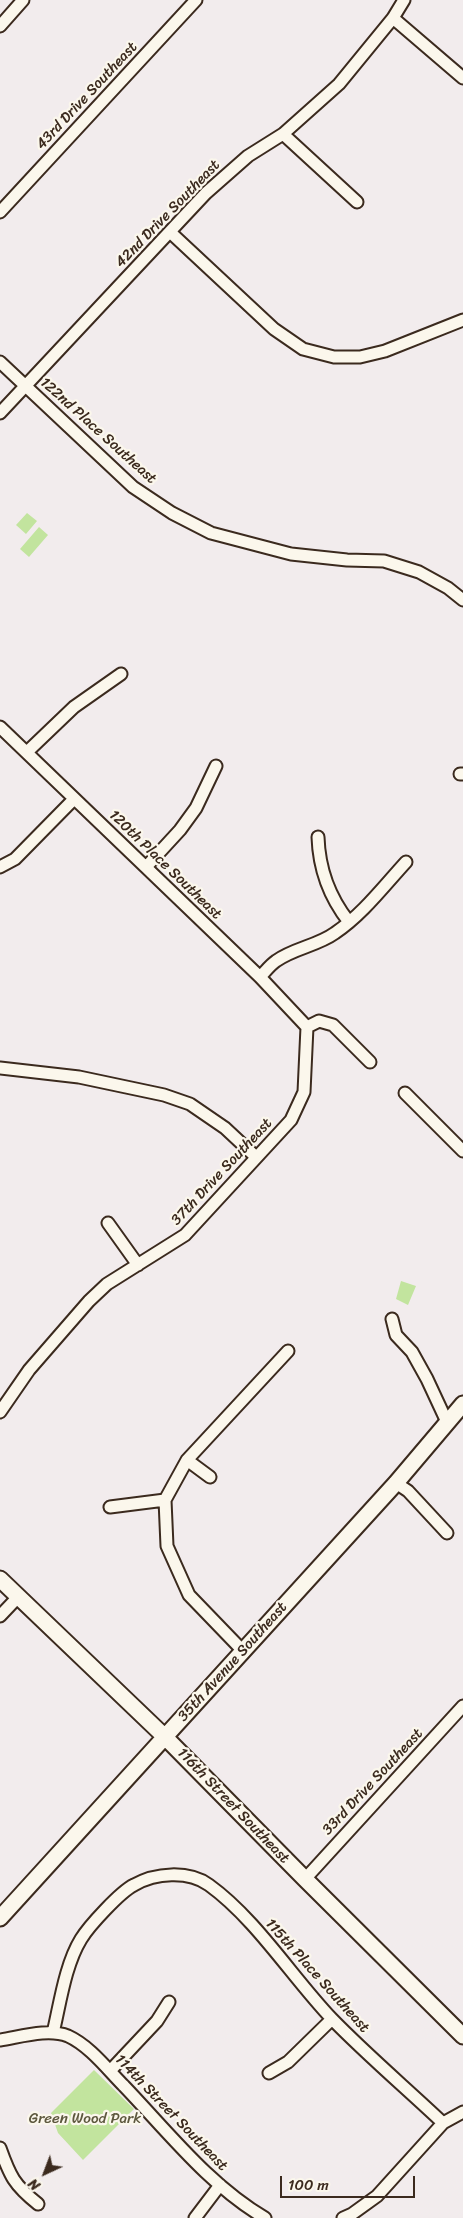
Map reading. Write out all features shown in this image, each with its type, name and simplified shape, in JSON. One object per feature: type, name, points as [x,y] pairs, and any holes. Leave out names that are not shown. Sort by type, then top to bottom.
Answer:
[{"type":"street","points":[[0,26],[23,0]]},
{"type":"street","name":"43rd Drive Southeast","points":[[0,212],[196,0]]},
{"type":"street","name":"42nd Drive Southeast","points":[[0,413],[214,185],[248,156],[283,134],[339,84],[393,18],[404,0]]},
{"type":"street","points":[[393,18],[463,78]]},
{"type":"street","points":[[283,134],[356,202]]},
{"type":"street","points":[[170,232],[274,329],[303,349],[334,357],[360,357],[385,351],[463,320]]},
{"type":"street","name":"122nd Place Southeast","points":[[0,362],[133,487],[172,513],[210,533],[291,554],[348,560],[384,561],[419,572],[448,588],[463,600]]},
{"type":"street","points":[[27,752],[74,707],[121,674]]},
{"type":"street","name":"120th Place Southeast","points":[[0,727],[260,977],[308,1027]]},
{"type":"street","points":[[146,866],[180,830],[196,808],[216,766]]},
{"type":"street","points":[[0,867],[14,860],[74,799]]},
{"type":"street","points":[[318,837],[324,876],[339,910],[349,922]]},
{"type":"street","points":[[260,977],[275,962],[290,953],[321,942],[349,922],[406,862]]},
{"type":"street","points":[[308,1027],[319,1021],[333,1025],[370,1062]]},
{"type":"street","name":"37th Drive Southeast","points":[[0,1412],[29,1370],[89,1301],[106,1284],[185,1235],[291,1120],[304,1092],[308,1027]]},
{"type":"street","points":[[0,1068],[79,1077],[164,1095],[190,1104],[225,1128],[256,1157]]},
{"type":"street","points":[[405,1093],[463,1151]]},
{"type":"street","points":[[108,1223],[138,1265]]},
{"type":"street","points":[[392,1319],[396,1335],[412,1352],[428,1379],[447,1422]]},
{"type":"street","points":[[243,1651],[189,1595],[167,1546],[165,1500],[187,1460],[288,1351]]},
{"type":"street","name":"35th Avenue Southeast","points":[[0,1918],[396,1483],[463,1404]]},
{"type":"street","points":[[187,1460],[210,1477]]},
{"type":"street","points":[[396,1483],[408,1491],[447,1533]]},
{"type":"street","points":[[110,1507],[165,1500]]},
{"type":"street","name":"116th Street Southeast","points":[[0,1579],[165,1736],[304,1879],[463,2036]]},
{"type":"street","points":[[0,1616],[18,1597]]},
{"type":"street","name":"33rd Drive Southeast","points":[[304,1879],[463,1706]]},
{"type":"street","name":"115th Place Southeast","points":[[53,2033],[67,1974],[81,1939],[110,1905],[133,1885],[157,1876],[180,1875],[208,1884],[233,1905],[332,2019],[443,2123]]},
{"type":"street","points":[[110,2071],[157,2021],[170,2002]]},
{"type":"street","points":[[269,2073],[288,2062],[332,2019]]},
{"type":"street","points":[[0,2040],[53,2033]]},
{"type":"street","name":"114th Street Southeast","points":[[53,2033],[68,2036],[87,2050],[110,2071],[220,2185],[245,2206],[265,2218]]},
{"type":"street","points":[[343,2218],[352,2214],[376,2196],[443,2123],[463,2112]]},
{"type":"street","points":[[0,2148],[8,2172],[20,2189],[38,2204]]},
{"type":"street","points":[[195,2218],[220,2185]]},
{"type":"green space","points":[[27,513],[37,521],[26,534],[16,525]]},
{"type":"green space","points":[[39,527],[48,535],[29,557],[20,549]]},
{"type":"green space","points":[[401,1281],[416,1286],[408,1305],[396,1299]]},
{"type":"green space","name":"Green Wood Park","points":[[94,2070],[134,2109],[83,2160],[58,2133],[51,2113]]}]
